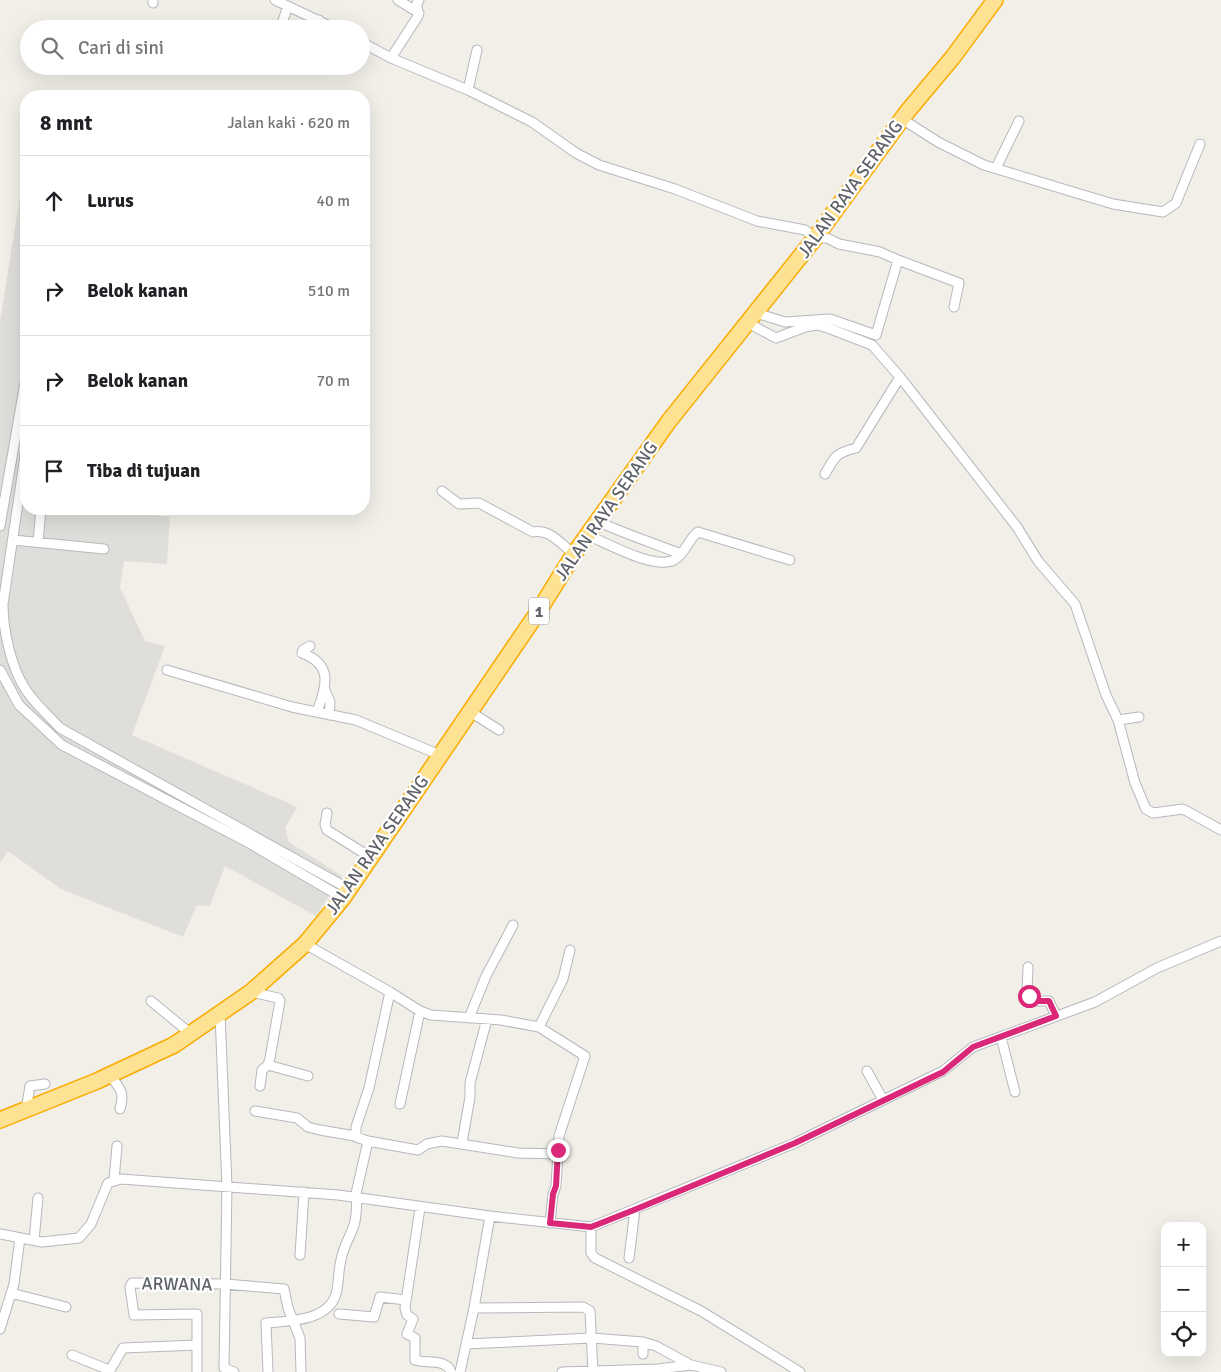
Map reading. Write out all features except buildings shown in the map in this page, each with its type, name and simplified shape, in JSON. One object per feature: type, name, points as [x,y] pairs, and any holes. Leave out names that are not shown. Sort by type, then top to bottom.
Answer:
[{"type":"highway","name":"JALAN RAYA SERANG","points":[[0,1120],[161,1052],[192,1034],[251,992],[305,944],[346,893],[538,612],[587,535],[669,421],[815,238],[902,119],[953,57],[995,0]]},
{"type":"street","points":[[275,0],[319,20]]},
{"type":"street","points":[[398,0],[419,13]]},
{"type":"street","points":[[391,58],[419,13],[417,3],[419,0]]},
{"type":"street","points":[[283,20],[288,6]]},
{"type":"street","points":[[370,47],[391,58],[468,90],[532,122],[589,161],[675,190],[757,221],[805,230],[815,238],[827,238],[839,244],[880,252],[959,283],[954,307]]},
{"type":"street","points":[[468,90],[477,50]]},
{"type":"street","points":[[902,119],[974,160],[996,168],[1113,204],[1163,212],[1176,203],[1200,144]]},
{"type":"street","points":[[996,168],[1019,121]]},
{"type":"street","points":[[752,318],[785,322],[830,319],[876,335],[898,260]]},
{"type":"street","points":[[752,318],[776,338],[805,327],[817,325],[850,335],[872,345],[900,377],[1017,527],[1038,561],[1075,604],[1106,696],[1118,720],[1135,783],[1146,810],[1153,813],[1183,809],[1220,828]]},
{"type":"street","points":[[825,474],[835,455],[856,448],[900,377]]},
{"type":"street","points":[[0,526],[6,475],[20,406]]},
{"type":"street","points":[[6,475],[20,476]]},
{"type":"street","points":[[442,491],[459,504],[479,503],[502,513],[533,532],[539,530],[546,531],[574,554]]},
{"type":"street","points":[[20,504],[3,604],[3,622],[11,653],[26,690],[60,728],[346,893]]},
{"type":"street","points":[[38,542],[40,515]]},
{"type":"street","points":[[597,521],[681,554]]},
{"type":"street","points":[[587,535],[656,563],[673,560],[687,549],[696,533],[703,532],[790,560]]},
{"type":"street","points":[[13,540],[104,548]]},
{"type":"street","points":[[310,646],[301,651],[302,654],[313,657],[323,667],[325,690],[330,702],[329,714]]},
{"type":"street","points":[[0,670],[19,705],[62,745],[346,893]]},
{"type":"street","points":[[167,670],[292,707],[356,720],[440,754]]},
{"type":"street","points":[[318,712],[325,690]]},
{"type":"street","points":[[469,711],[499,730]]},
{"type":"street","points":[[1118,720],[1139,717]]},
{"type":"street","points":[[89,759],[96,748]]},
{"type":"street","points":[[327,813],[325,824],[327,830],[370,857]]},
{"type":"street","points":[[469,1018],[486,976],[513,925]]},
{"type":"street","points":[[0,1234],[60,1242],[79,1238],[91,1224],[108,1183],[114,1180],[304,1192],[420,1208],[591,1227],[795,1143],[943,1072],[973,1047],[1095,1002],[1157,968],[1221,941]]},
{"type":"street","points":[[305,944],[420,1011],[441,1017],[487,1019],[539,1027],[585,1056],[564,1118],[550,1223]]},
{"type":"street","points":[[539,1027],[563,979],[570,950]]},
{"type":"street","points":[[1028,967],[1029,996],[1032,1001],[1049,1001],[1056,1016]]},
{"type":"street","points":[[251,992],[278,998],[280,1001],[268,1065],[262,1070],[260,1086]]},
{"type":"street","points":[[355,1136],[369,1088],[390,992]]},
{"type":"street","points":[[151,1001],[192,1034]]},
{"type":"street","points":[[400,1104],[420,1011]]},
{"type":"street","points":[[220,1014],[227,1186],[221,1370],[234,1372]]},
{"type":"street","points":[[462,1143],[470,1097],[470,1083],[487,1019]]},
{"type":"street","points":[[1001,1037],[1015,1092]]},
{"type":"street","points":[[268,1065],[308,1076]]},
{"type":"street","points":[[868,1071],[883,1100]]},
{"type":"street","points":[[110,1075],[122,1093],[123,1098],[120,1109]]},
{"type":"street","points":[[26,1110],[30,1086],[45,1084]]},
{"type":"street","points":[[255,1111],[297,1118],[308,1126],[320,1130],[418,1150],[433,1142],[462,1143],[518,1153],[558,1154]]},
{"type":"street","points":[[268,1372],[266,1323],[293,1321],[316,1315],[330,1308],[332,1304],[336,1294],[346,1242],[355,1223],[356,1198],[368,1141]]},
{"type":"street","points":[[114,1180],[117,1146]]},
{"type":"street","points":[[300,1255],[304,1192]]},
{"type":"street","points":[[34,1240],[38,1198]]},
{"type":"street","points":[[420,1208],[406,1300],[406,1314],[413,1319],[407,1334],[415,1338],[415,1360],[444,1364],[449,1367],[451,1372]]},
{"type":"street","points":[[629,1258],[634,1210]]},
{"type":"street","points":[[460,1372],[474,1308],[490,1216]]},
{"type":"street","points":[[591,1227],[591,1253],[595,1258],[700,1311],[800,1372]]},
{"type":"street","points":[[0,1329],[11,1293],[20,1238]]},
{"type":"street","name":"ARWANA","points":[[197,1372],[196,1314],[134,1315],[130,1287],[135,1282],[225,1284]]},
{"type":"street","points":[[225,1284],[284,1289],[300,1338],[301,1372]]},
{"type":"street","points":[[11,1293],[66,1307]]},
{"type":"street","points":[[339,1314],[374,1317],[380,1297],[406,1300]]},
{"type":"street","points":[[474,1308],[583,1307],[590,1311],[594,1372]]},
{"type":"street","points":[[466,1344],[592,1338],[643,1342],[656,1346],[691,1365],[721,1372]]},
{"type":"street","points":[[643,1342],[643,1354]]},
{"type":"street","points":[[72,1355],[109,1371],[123,1348],[197,1345]]},
{"type":"street","points":[[562,1372],[658,1369],[691,1365]]},
{"type":"shaded area","points":[[20,197],[20,515],[152,515],[170,517],[167,564],[124,561],[120,588],[145,641],[165,646],[132,735],[297,807],[285,828],[289,842],[342,876],[316,916],[225,866],[210,906],[197,905],[183,937],[61,889],[8,851],[0,863],[0,321]]},
{"type":"route","points":[[558,1150],[556,1186],[553,1194],[550,1223],[591,1227],[795,1143],[910,1086],[943,1072],[973,1047],[1056,1016],[1049,1001],[1035,1002],[1029,996]]}]
